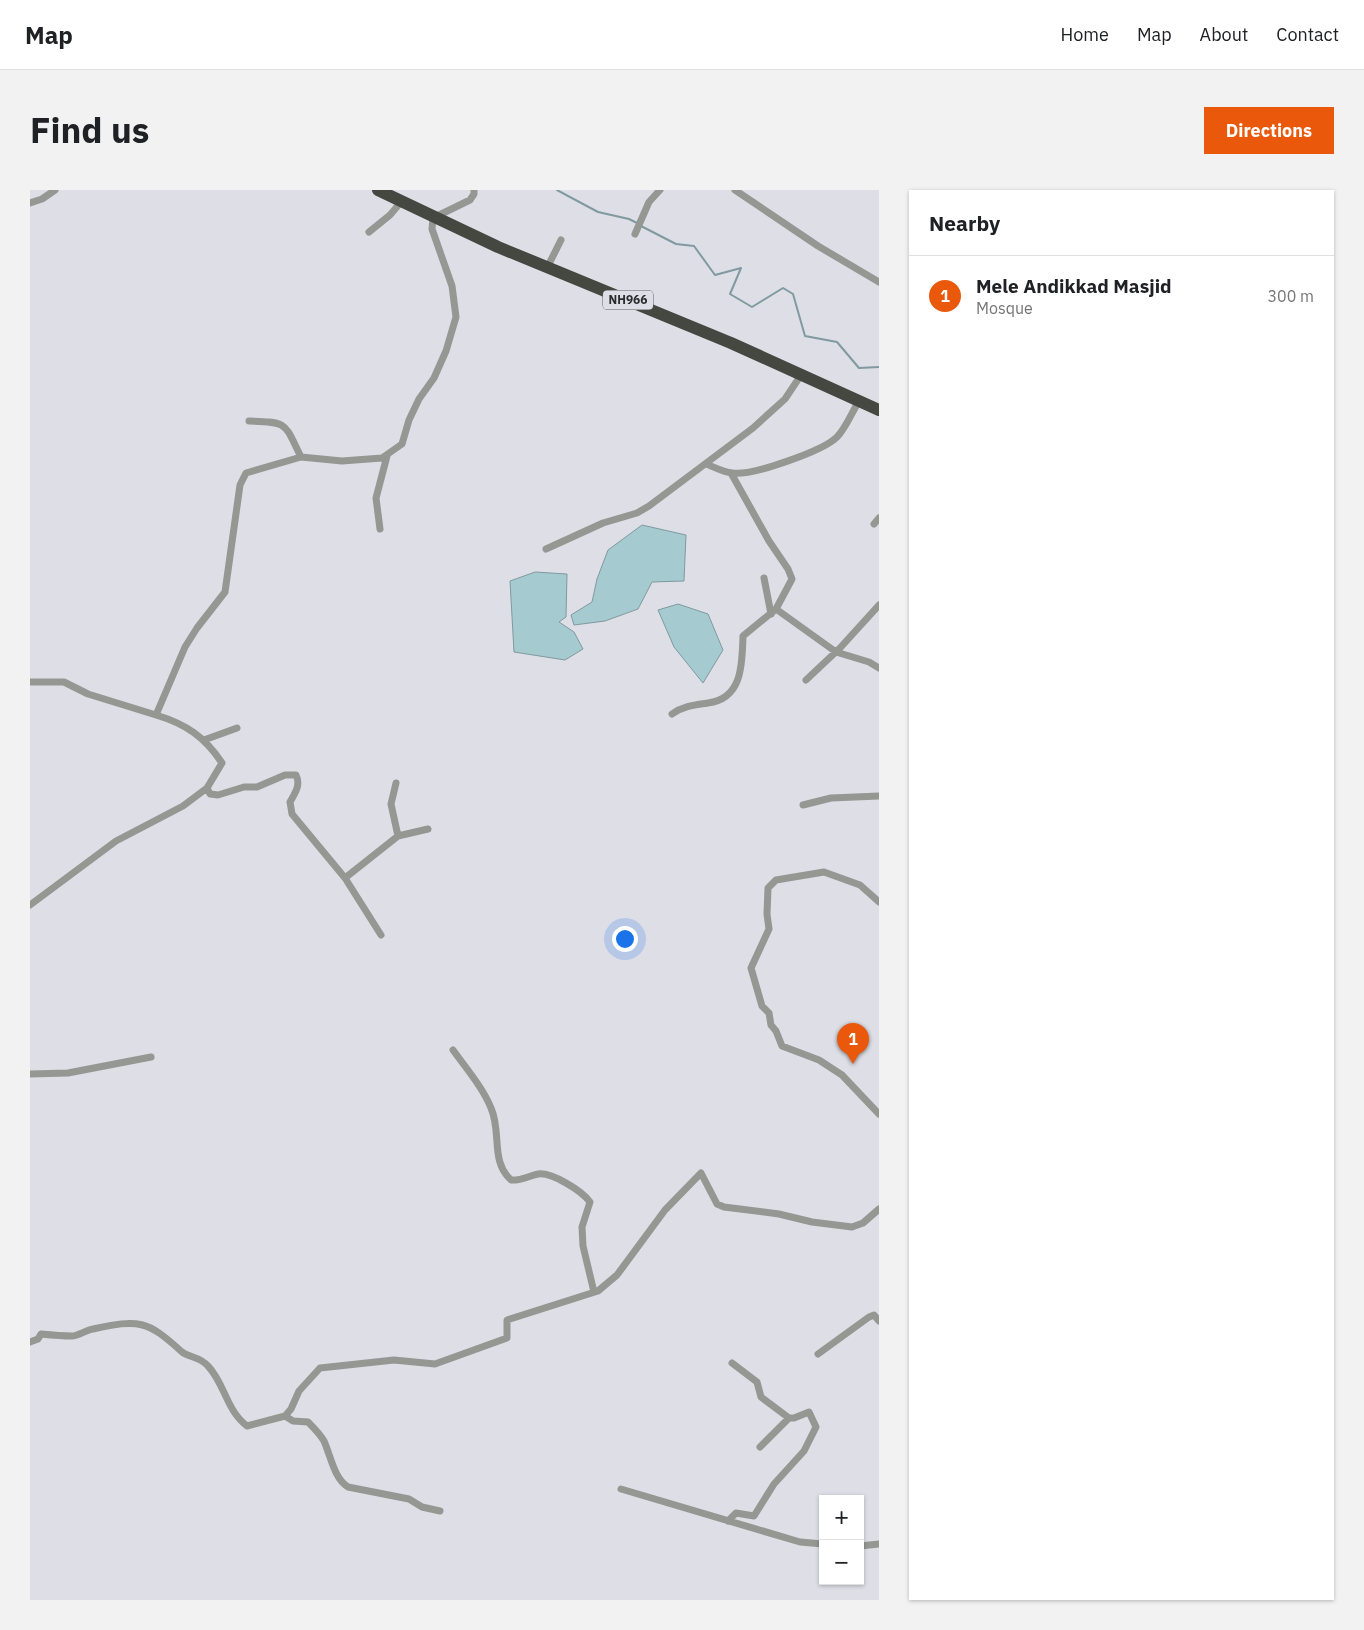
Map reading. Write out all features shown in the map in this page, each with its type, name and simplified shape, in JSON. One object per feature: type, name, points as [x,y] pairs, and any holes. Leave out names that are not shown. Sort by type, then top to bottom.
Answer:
[{"type":"highway","name":"NH966","points":[[378,190],[433,218],[547,268],[610,292],[879,410]]},
{"type":"street","points":[[30,203],[42,199],[55,190]]},
{"type":"street","points":[[156,715],[186,647],[197,628],[225,592],[232,550],[236,504],[240,484],[246,473],[301,458],[342,461],[382,458],[402,444],[419,399],[434,378],[446,351],[456,317],[452,286],[432,229],[433,218],[470,200],[474,190]]},
{"type":"street","points":[[636,231],[650,202],[660,190]]},
{"type":"street","points":[[735,190],[818,246],[879,282]]},
{"type":"street","points":[[369,232],[390,215],[401,202]]},
{"type":"street","points":[[547,268],[561,240]]},
{"type":"street","points":[[546,549],[603,522],[638,513],[706,464],[785,399],[801,375]]},
{"type":"street","points":[[706,464],[731,473],[756,471],[788,460],[837,438],[859,401]]},
{"type":"street","points":[[249,421],[279,422],[285,426],[301,458]]},
{"type":"street","points":[[380,529],[376,498],[387,456]]},
{"type":"street","points":[[672,714],[687,706],[713,702],[728,696],[738,683],[742,665],[743,636],[773,612],[789,588],[792,579],[731,473]]},
{"type":"street","points":[[764,578],[773,612],[836,652],[869,662],[879,668]]},
{"type":"street","points":[[806,680],[836,652],[879,606]]},
{"type":"street","points":[[30,682],[64,682],[88,694],[156,715],[184,726],[210,745],[222,763],[207,788],[183,806],[116,841],[30,905]]},
{"type":"street","points":[[204,740],[237,728]]},
{"type":"street","points":[[207,788],[210,794],[218,796],[244,787],[257,787],[286,775],[296,776],[298,780],[297,789],[290,802],[292,814],[345,878],[381,935]]},
{"type":"street","points":[[396,783],[391,804],[398,836]]},
{"type":"street","points":[[803,805],[831,798],[879,796]]},
{"type":"street","points":[[345,878],[398,836],[428,829]]},
{"type":"street","points":[[879,902],[860,885],[824,872],[776,880],[768,888],[767,914],[769,929],[751,968],[762,1006],[769,1014],[771,1025],[776,1031],[782,1046],[819,1060],[842,1075],[879,1114]]},
{"type":"street","points":[[453,1050],[490,1106],[497,1124],[496,1148],[500,1168],[507,1176],[511,1180],[520,1181],[540,1174],[566,1183],[584,1194],[590,1202],[582,1227],[586,1261],[594,1292]]},
{"type":"street","points":[[30,1074],[68,1073],[151,1057]]},
{"type":"street","points":[[30,1342],[38,1339],[41,1334],[72,1336],[94,1329],[134,1322],[142,1323],[172,1342],[185,1354],[198,1357],[206,1364],[221,1383],[232,1412],[247,1426],[285,1416],[291,1410],[299,1391],[320,1368],[394,1360],[435,1364],[507,1338],[507,1320],[594,1292],[617,1275],[665,1210],[701,1173],[717,1204],[724,1207],[779,1214],[812,1222],[852,1226],[863,1223],[879,1209]]},
{"type":"street","points":[[818,1354],[870,1317],[874,1315],[879,1320]]},
{"type":"street","points":[[728,1521],[736,1513],[754,1516],[774,1484],[804,1451],[814,1433],[814,1418],[810,1412],[789,1418],[761,1397],[757,1382],[732,1363]]},
{"type":"street","points":[[285,1416],[292,1421],[308,1422],[318,1433],[334,1463],[337,1477],[348,1487],[409,1500],[440,1511]]},
{"type":"street","points":[[760,1447],[789,1418]]},
{"type":"street","points":[[621,1489],[800,1542],[819,1544]]},
{"type":"street","points":[[864,1546],[879,1544]]},
{"type":"water","points":[[642,525],[686,535],[684,581],[652,582],[638,609],[605,621],[574,625],[571,615],[592,602],[597,579],[608,550]]},
{"type":"water","points":[[535,572],[567,574],[566,617],[559,622],[574,632],[583,649],[565,660],[514,652],[510,581]]},
{"type":"water","points":[[678,604],[708,614],[723,650],[703,683],[674,647],[658,610]]},
{"type":"waterway","points":[[557,190],[598,212],[629,219],[637,223]]},
{"type":"waterway","points":[[641,226],[676,244],[694,246],[715,275],[741,268],[730,294],[752,307],[783,288],[793,294],[805,336],[837,342],[859,368],[879,367]]},
{"type":"place","name":"Mele Andikkad Masjid","points":[[853,1064]]}]
